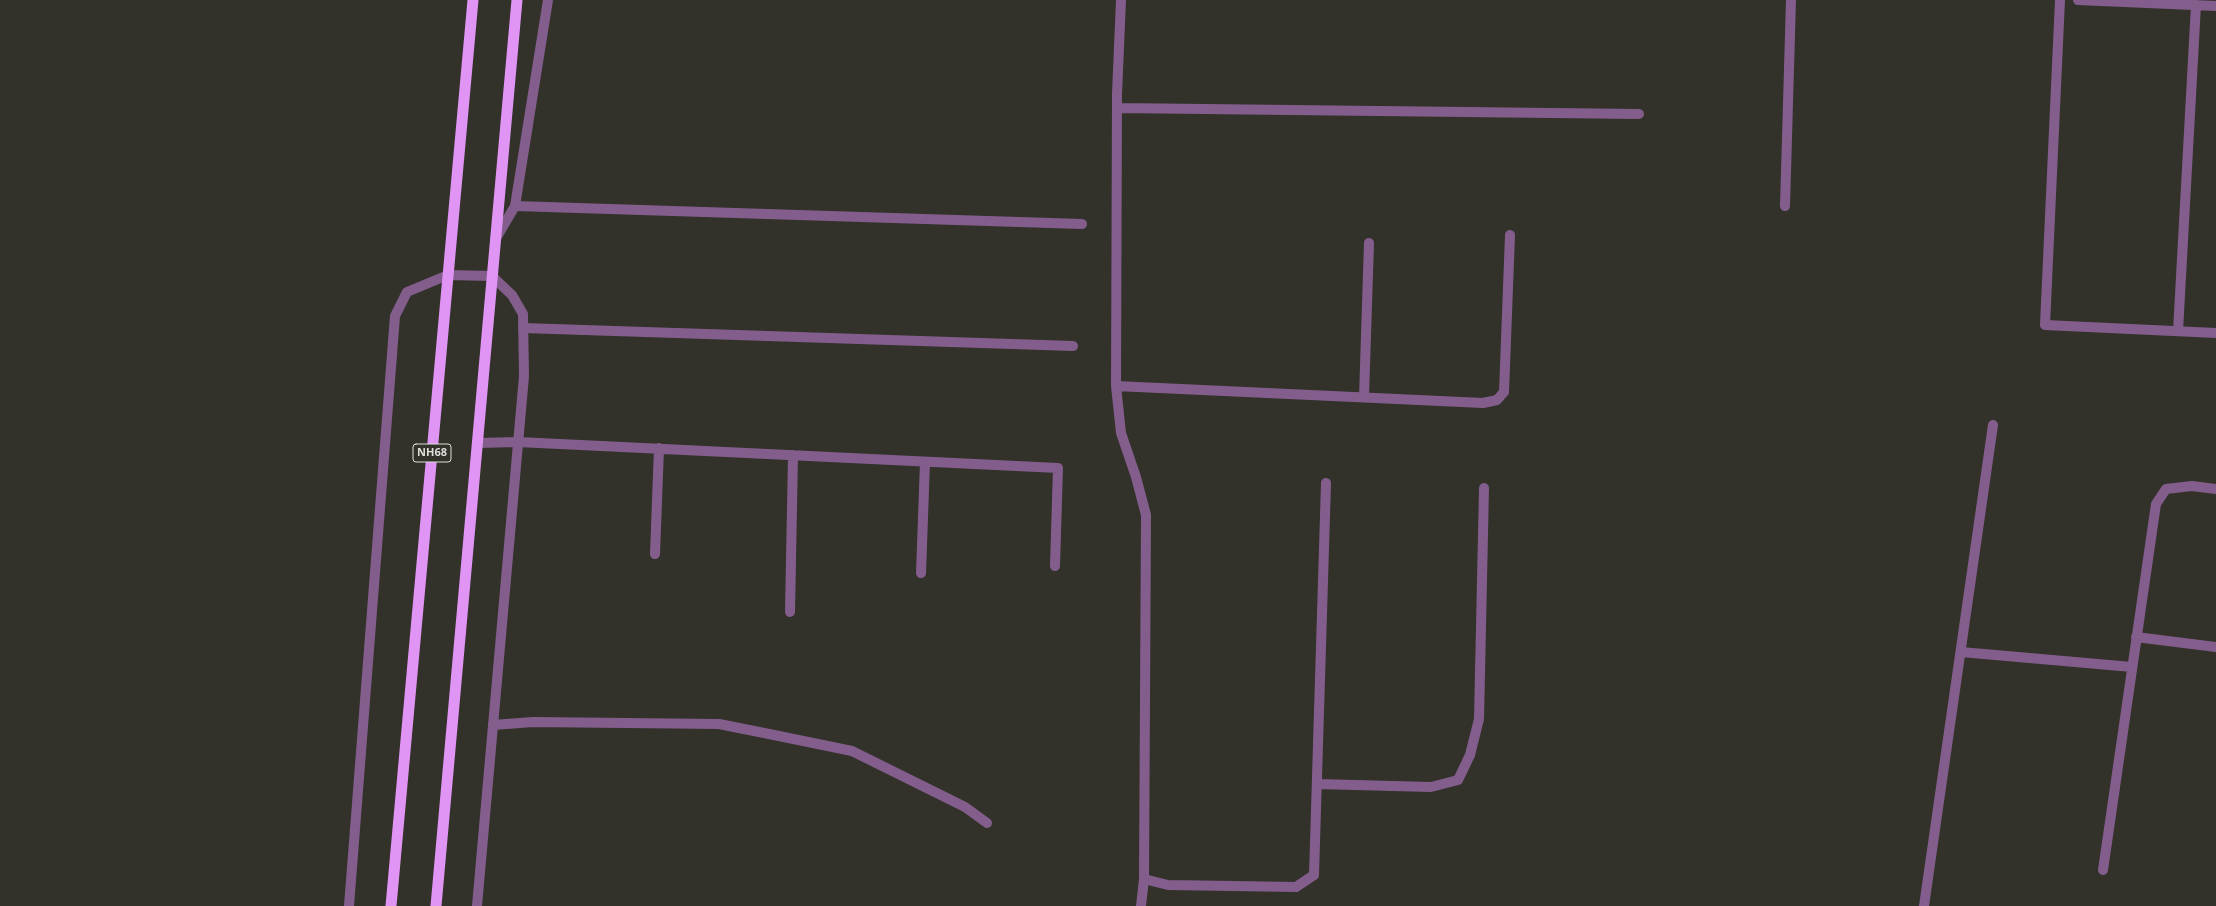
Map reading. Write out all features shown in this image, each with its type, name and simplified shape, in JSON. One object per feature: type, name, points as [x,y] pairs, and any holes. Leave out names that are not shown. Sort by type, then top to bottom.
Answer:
[{"type":"highway","name":"NH68","points":[[391,906],[473,0]]},
{"type":"highway","points":[[436,906],[517,0]]},
{"type":"street","points":[[495,241],[515,206],[548,0]]},
{"type":"street","points":[[1121,0],[1117,108],[1116,386],[1121,433],[1136,477],[1146,515],[1144,879],[1141,906]]},
{"type":"street","points":[[1785,206],[1791,0]]},
{"type":"street","points":[[2060,0],[2045,325],[2216,333]]},
{"type":"street","points":[[2078,0],[2216,6]]},
{"type":"street","points":[[2178,332],[2196,5]]},
{"type":"street","points":[[1117,108],[1639,114]]},
{"type":"street","points":[[515,206],[1082,224]]},
{"type":"street","points":[[1116,386],[1484,403],[1498,400],[1504,392],[1510,235]]},
{"type":"street","points":[[1364,397],[1369,243]]},
{"type":"street","points":[[349,906],[395,316],[407,292],[448,275],[492,276],[512,295],[523,314],[524,376],[477,906]]},
{"type":"street","points":[[523,328],[1073,346]]},
{"type":"street","points":[[1924,906],[1993,425]]},
{"type":"street","points":[[477,443],[518,442],[659,448],[1058,468],[1054,566]]},
{"type":"street","points":[[654,554],[659,448]]},
{"type":"street","points":[[790,612],[793,455]]},
{"type":"street","points":[[920,572],[925,462]]},
{"type":"street","points":[[1144,879],[1168,885],[1296,886],[1314,875],[1326,483]]},
{"type":"street","points":[[2103,870],[2156,504],[2166,489],[2192,486],[2216,489]]},
{"type":"street","points":[[1317,784],[1430,787],[1458,780],[1470,755],[1480,719],[1484,488]]},
{"type":"street","points":[[2136,637],[2216,647]]},
{"type":"street","points":[[1960,652],[2132,667]]},
{"type":"street","points":[[493,725],[533,722],[719,724],[852,751],[965,807],[987,823]]}]
